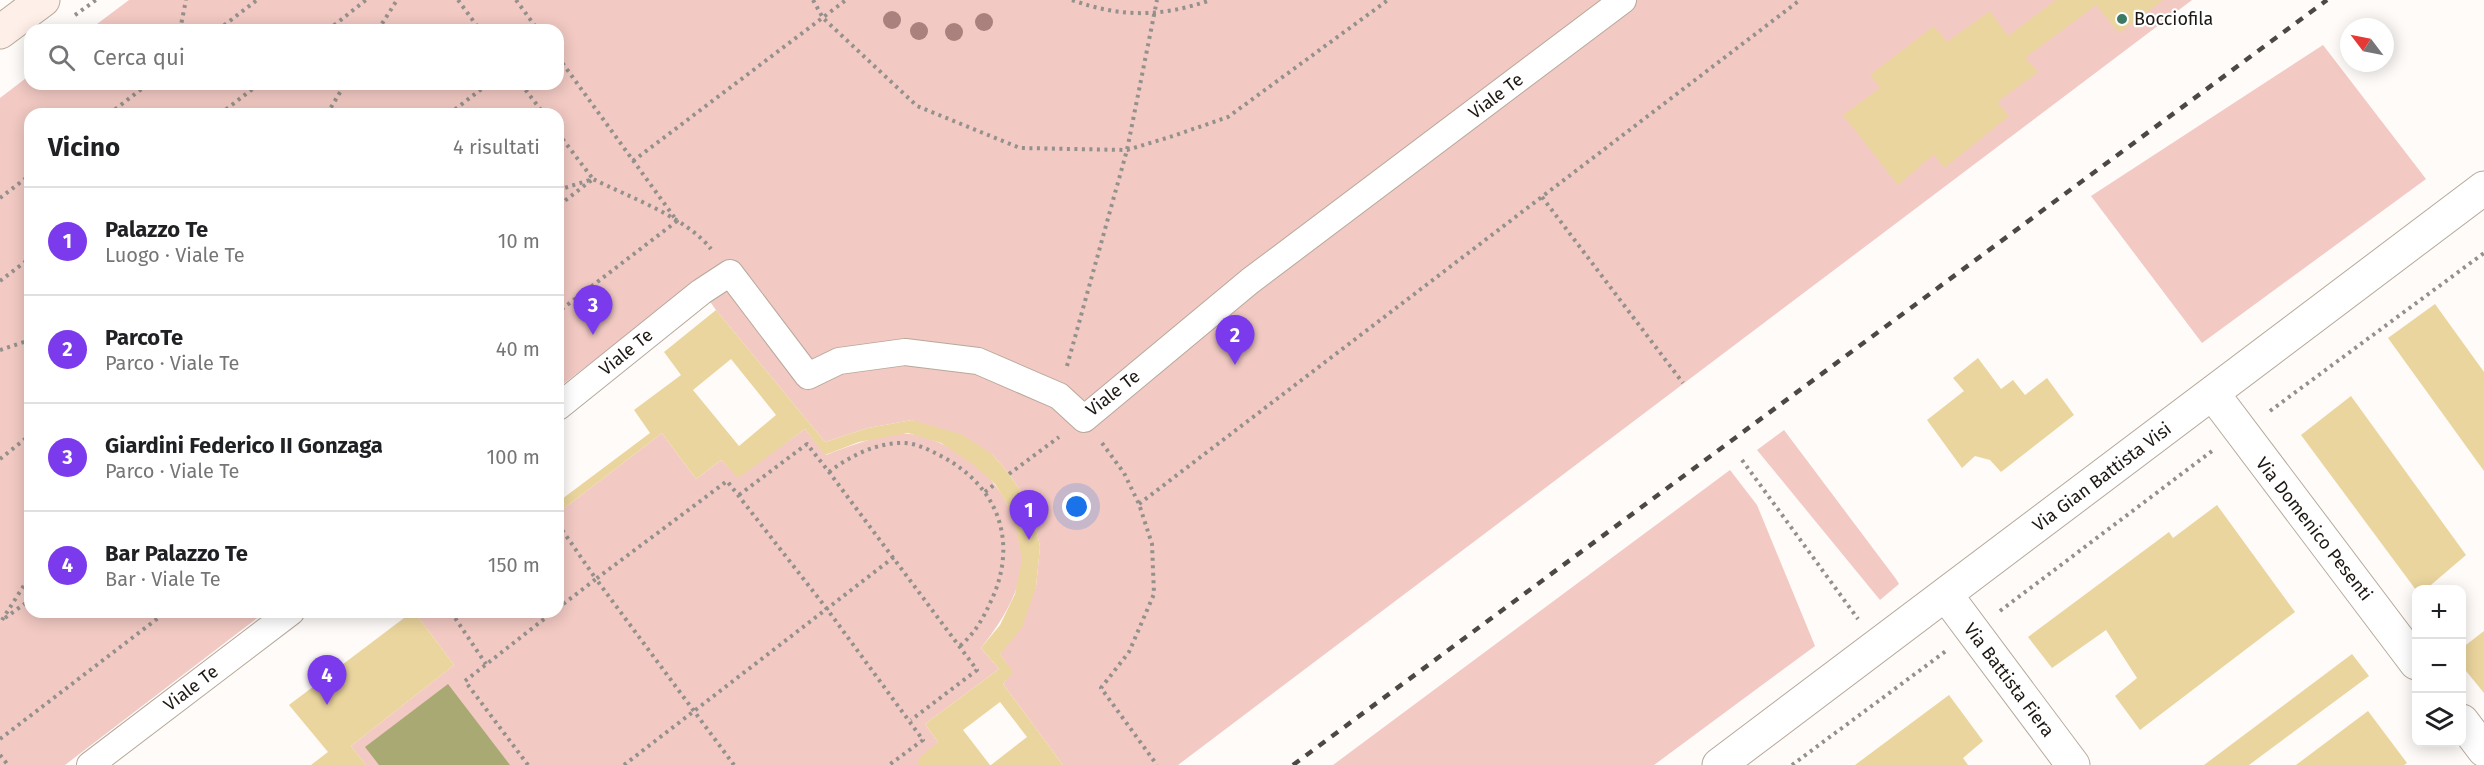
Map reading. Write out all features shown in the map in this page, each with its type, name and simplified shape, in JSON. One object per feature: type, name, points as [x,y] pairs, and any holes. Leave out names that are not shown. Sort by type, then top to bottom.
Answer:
[{"type":"main road","points":[[0,32],[43,0]]},
{"type":"street","name":"Viale Te","points":[[564,402],[701,292],[730,273],[808,376],[839,361],[905,352],[978,361],[1059,396],[1084,418],[1250,281],[1623,0]]},
{"type":"street","name":"Via Gian Battista Visi","points":[[1719,765],[2484,188]]},
{"type":"street","name":"Via Domenico Pesenti","points":[[2212,394],[2412,658]]},
{"type":"street","name":"Via Battista Fiera","points":[[1946,595],[2073,765]]},
{"type":"street","name":"Viale Te","points":[[90,765],[283,618]]},
{"type":"street","points":[[2466,726],[2484,750]]},
{"type":"path","points":[[181,24],[186,0]]},
{"type":"path","points":[[226,24],[257,0]]},
{"type":"path","points":[[336,24],[366,0]]},
{"type":"path","points":[[382,24],[397,0]]},
{"type":"path","points":[[458,0],[476,24]]},
{"type":"path","points":[[516,0],[534,24]]},
{"type":"path","points":[[813,0],[823,18],[917,105],[1020,148],[1127,150],[1228,117],[1388,0]]},
{"type":"path","points":[[633,161],[846,0]]},
{"type":"path","points":[[1072,0],[1121,12],[1153,15],[1183,10],[1211,0]]},
{"type":"path","points":[[1059,396],[1127,150],[1156,0]]},
{"type":"path","points":[[1139,504],[1800,0]]},
{"type":"path","points":[[564,65],[677,221]]},
{"type":"path","points":[[117,108],[140,90]]},
{"type":"path","points":[[228,108],[251,90]]},
{"type":"path","points":[[331,108],[341,90]]},
{"type":"path","points":[[457,108],[480,90]]},
{"type":"path","points":[[526,90],[539,108]]},
{"type":"path","points":[[564,141],[593,179],[677,221],[706,242],[730,273]]},
{"type":"path","points":[[564,188],[593,179]]},
{"type":"path","points":[[564,201],[593,179]]},
{"type":"path","points":[[0,198],[24,180]]},
{"type":"path","points":[[1542,196],[1683,383]]},
{"type":"path","points":[[564,307],[677,221]]},
{"type":"path","points":[[1792,765],[2216,447],[2240,433],[2484,253]]},
{"type":"path","points":[[0,281],[24,263]]},
{"type":"path","points":[[0,350],[24,342]]},
{"type":"path","points":[[1009,474],[1084,418],[1124,473],[1139,504],[1152,544],[1154,594],[1129,652],[1101,688],[1157,765]]},
{"type":"path","points":[[0,459],[24,440]]},
{"type":"path","points":[[829,472],[857,453],[906,443],[926,448],[949,460],[963,470],[985,492],[998,517],[1004,539],[1005,559],[1002,574],[985,613],[972,635],[960,646]]},
{"type":"path","points":[[739,495],[807,444],[894,557],[977,670],[911,720]]},
{"type":"path","points":[[1743,460],[1859,621],[1867,615]]},
{"type":"path","points":[[564,603],[727,481],[827,609],[911,720],[923,740],[889,765]]},
{"type":"path","points":[[985,492],[995,484]]},
{"type":"path","points":[[564,533],[734,765]]},
{"type":"path","points":[[624,765],[894,557]]},
{"type":"path","points":[[1,619],[24,585]]},
{"type":"path","points":[[1,619],[24,604]]},
{"type":"path","points":[[0,739],[158,618]]},
{"type":"path","points":[[455,618],[486,664]]},
{"type":"path","points":[[528,765],[465,681],[545,618]]},
{"type":"path","points":[[1910,622],[1937,658]]},
{"type":"path","points":[[0,755],[8,765]]},
{"type":"shaded area","points":[[129,0],[2192,0],[1178,765],[1063,765],[1003,684],[1012,672],[1000,654],[1036,587],[1040,547],[1032,508],[993,455],[912,420],[868,428],[825,442],[716,310],[696,282],[564,383],[564,108],[24,108],[24,618],[257,618],[65,765],[0,765],[0,98],[24,80],[24,90],[564,90],[564,24],[97,24]]},
{"type":"shaded area","points":[[2323,45],[2340,67],[2340,72],[2344,72],[2426,179],[2202,343],[2091,196]]},
{"type":"shaded area","points":[[805,429],[826,455],[879,437],[910,434],[933,440],[968,459],[987,476],[1000,493],[1014,519],[1022,557],[1019,582],[1009,606],[981,648],[999,669],[925,724],[938,742],[920,765],[366,765],[351,746],[454,665],[419,618],[564,618],[564,508],[662,433],[696,479],[721,460],[738,477]]},
{"type":"shaded area","points":[[1784,430],[1899,584],[1880,600],[1757,450]]},
{"type":"shaded area","points":[[1730,470],[1757,505],[1815,646],[1654,765],[1333,765]]},
{"type":"shaded area","points":[[448,684],[510,765],[379,765],[365,747]]},
{"type":"building","points":[[2056,0],[2163,0],[2119,33],[2096,5],[2025,58],[2038,72],[1997,102],[2009,116],[1944,168],[1934,154],[1898,185],[1843,115],[1880,88],[1870,75],[1934,26],[1947,42],[1990,11],[2008,36]]},
{"type":"building","points":[[2435,304],[2484,372],[2484,471],[2388,338]]},
{"type":"building","points":[[716,310],[825,442],[868,428],[912,420],[963,435],[993,455],[1032,508],[1040,547],[1036,587],[1022,628],[1000,654],[1013,672],[1003,684],[1063,765],[991,765],[1027,737],[1000,702],[963,730],[990,765],[920,765],[917,760],[938,742],[925,724],[999,669],[981,648],[1000,625],[1015,594],[1022,559],[1017,533],[1007,504],[995,484],[974,465],[941,443],[908,433],[859,442],[825,455],[805,429],[738,478],[721,460],[696,479],[662,433],[564,508],[564,498],[650,433],[634,410],[681,375],[664,352]],"holes":[[[731,359],[776,415],[739,446],[693,390]]]},
{"type":"building","points":[[1978,358],[2001,389],[2013,380],[2025,395],[2047,378],[2074,415],[2001,472],[1990,460],[1975,456],[1962,468],[1927,420],[1964,391],[1953,378]]},
{"type":"building","points":[[2351,396],[2466,555],[2431,585],[2412,585],[2301,435]]},
{"type":"building","points":[[2217,505],[2295,612],[2140,730],[2115,696],[2137,678],[2106,630],[2052,668],[2028,637],[2169,532],[2173,538]]},
{"type":"building","points":[[404,618],[419,618],[454,665],[351,746],[366,765],[311,765],[328,752],[289,705]]},
{"type":"building","points":[[2484,631],[2484,693],[2466,671],[2466,645]]},
{"type":"building","points":[[2352,654],[2369,676],[2249,765],[2204,765]]},
{"type":"building","points":[[1949,695],[1983,741],[1963,758],[1968,765],[1855,765]]},
{"type":"building","points":[[2368,711],[2407,763],[2404,765],[2296,765]]},
{"type":"railway","points":[[1293,765],[2327,0]]},
{"type":"place","name":"Bocciofila","points":[[2122,19]]},
{"type":"place","name":"Giardini Federico II Gonzaga","points":[[593,335]]},
{"type":"place","name":"ParcoTe","points":[[1235,365]]},
{"type":"place","name":"Palazzo Te","points":[[1029,540]]},
{"type":"place","name":"Bar Palazzo Te","points":[[327,705]]}]
